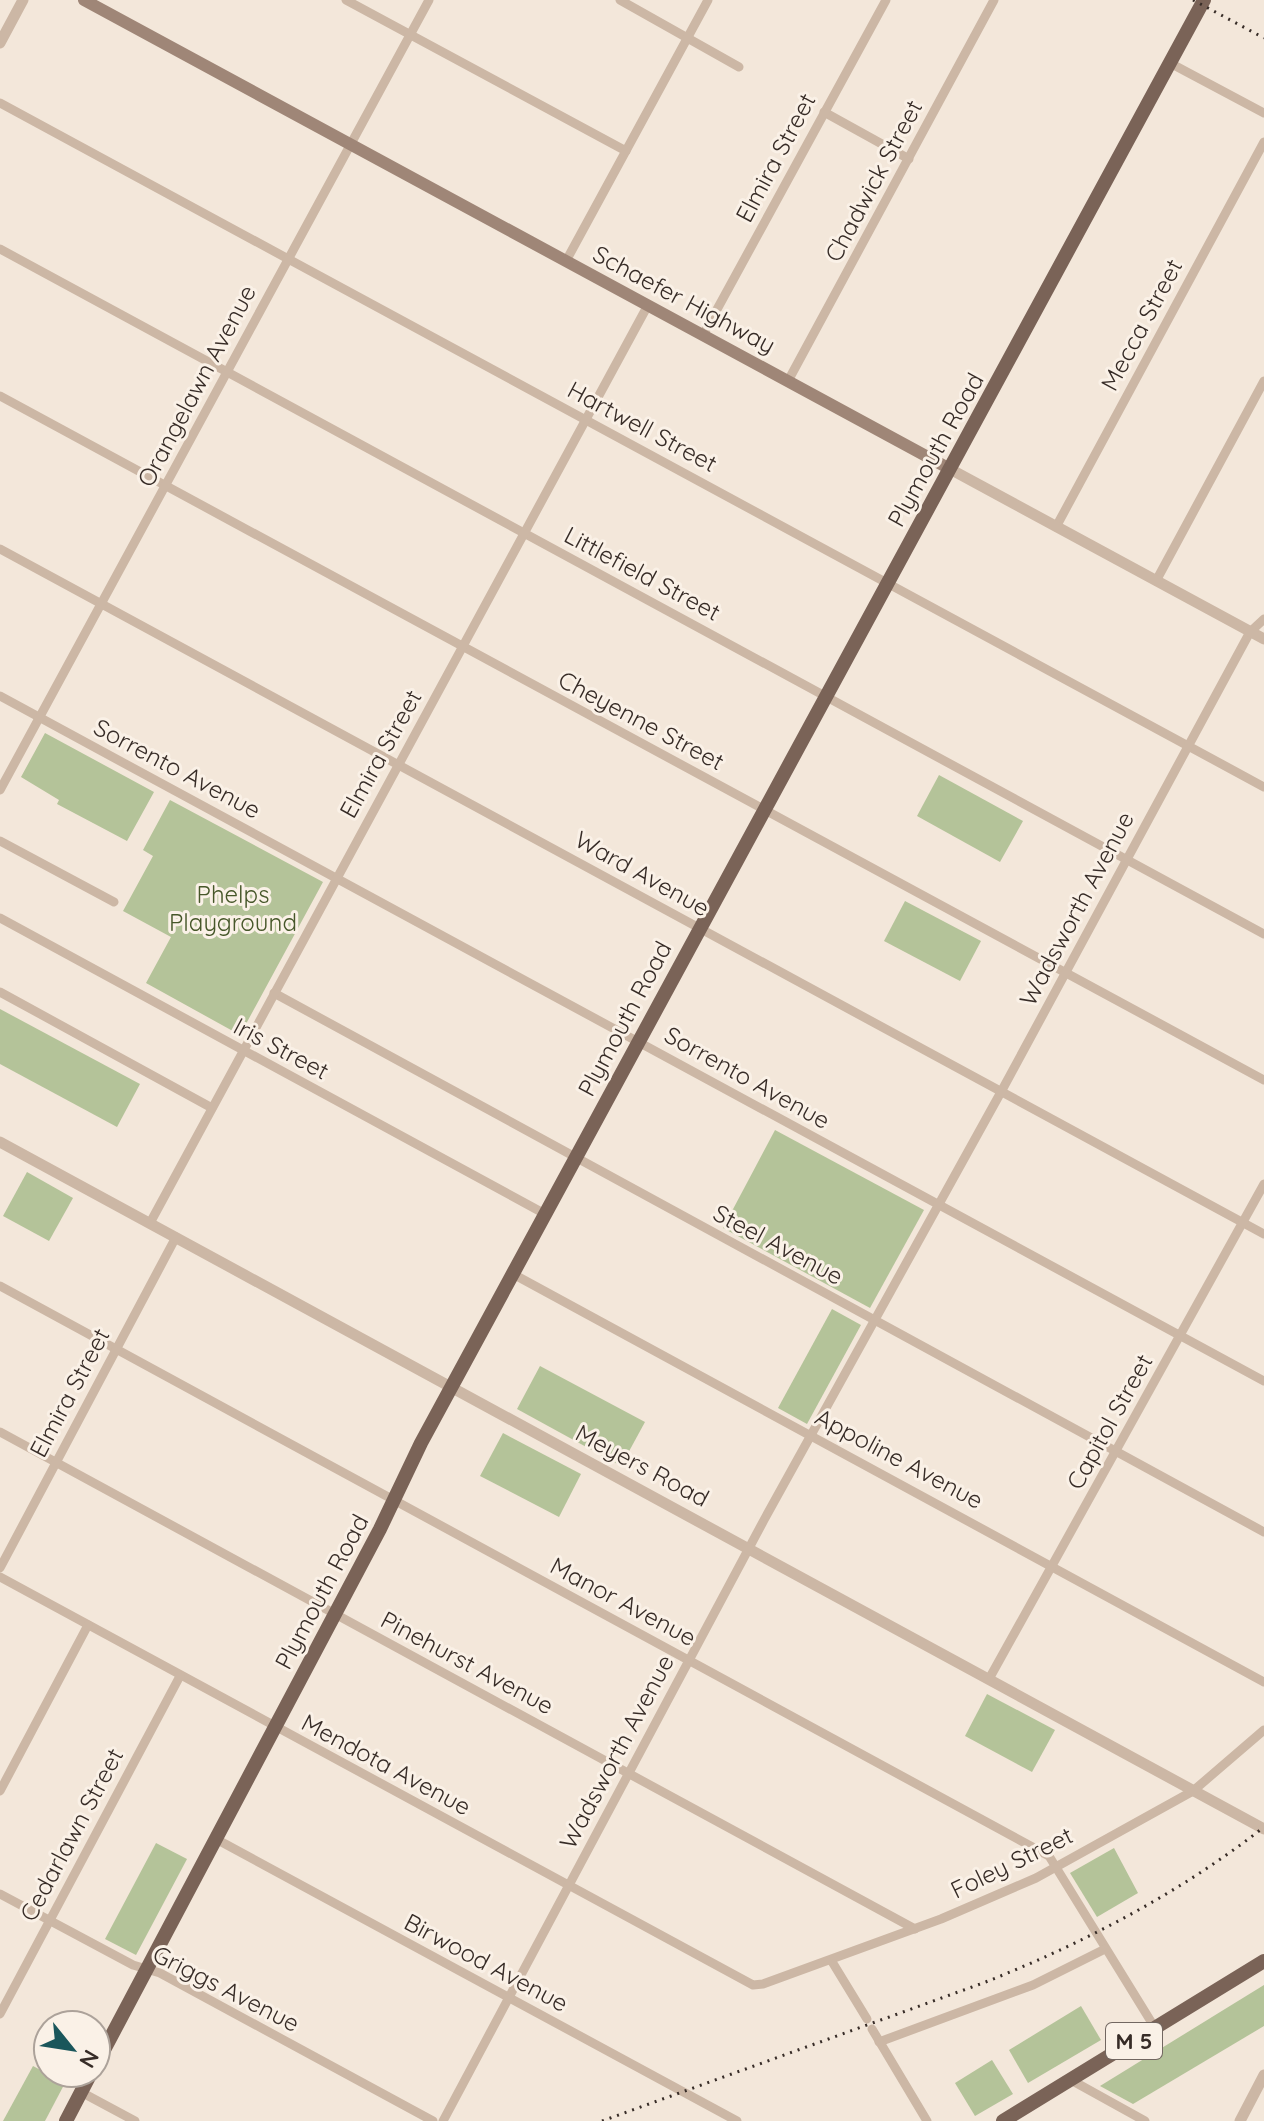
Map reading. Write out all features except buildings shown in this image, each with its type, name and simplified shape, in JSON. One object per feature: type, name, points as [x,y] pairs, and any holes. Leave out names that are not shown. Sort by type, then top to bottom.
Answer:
[{"type":"main road","name":"Schaefer Highway","points":[[84,0],[950,469]]},
{"type":"main road","name":"Plymouth Road","points":[[112,2035],[335,1615],[451,1388],[1204,0]]},
{"type":"main road","name":"M 5","points":[[1003,2121],[1264,1961]]},
{"type":"main road","points":[[66,2121],[83,2089]]},
{"type":"street","points":[[0,43],[23,0]]},
{"type":"street","points":[[346,0],[626,151]]},
{"type":"street","name":"Orangelawn Avenue","points":[[0,790],[429,0]]},
{"type":"street","points":[[620,0],[739,67]]},
{"type":"street","points":[[566,261],[708,0]]},
{"type":"street","name":"Elmira Street","points":[[703,335],[886,0]]},
{"type":"street","name":"Chadwick Street","points":[[788,381],[994,0]]},
{"type":"street","points":[[1170,63],[1264,113]]},
{"type":"street","name":"Hartwell Street","points":[[0,103],[1264,787]]},
{"type":"street","points":[[824,112],[909,159]]},
{"type":"street","name":"Mecca Street","points":[[1056,527],[1264,142]]},
{"type":"street","name":"Littlefield Street","points":[[0,249],[1264,934]]},
{"type":"street","name":"Elmira Street","points":[[150,1223],[648,305]]},
{"type":"street","points":[[1156,581],[1264,381]]},
{"type":"street","name":"Cheyenne Street","points":[[0,396],[1264,1080]]},
{"type":"street","name":"Schaefer Highway","points":[[950,469],[1264,639]]},
{"type":"street","name":"Ward Avenue","points":[[0,549],[1264,1234]]},
{"type":"street","name":"Wadsworth Avenue","points":[[443,2121],[748,1549],[1001,1092],[1250,632],[1264,619]]},
{"type":"street","name":"Sorrento Avenue","points":[[0,696],[1264,1381]]},
{"type":"street","points":[[0,841],[114,902]]},
{"type":"street","name":"Iris Street","points":[[0,918],[545,1214]]},
{"type":"street","points":[[0,992],[212,1108]]},
{"type":"street","name":"Steel Avenue","points":[[274,993],[1264,1532]]},
{"type":"street","name":"Meyers Road","points":[[0,1142],[1264,1829]]},
{"type":"street","name":"Capitol Street","points":[[989,1679],[1264,1184]]},
{"type":"street","name":"Elmira Street","points":[[0,1568],[176,1237]]},
{"type":"street","name":"Appoline Avenue","points":[[513,1274],[1264,1682]]},
{"type":"street","name":"Manor Avenue","points":[[0,1286],[1049,1856],[1155,2028]]},
{"type":"street","name":"Pinehurst Avenue","points":[[0,1432],[915,1929]]},
{"type":"street","name":"Mendota Avenue","points":[[0,1577],[753,1985]]},
{"type":"street","points":[[0,1791],[88,1625]]},
{"type":"street","name":"Cedarlawn Street","points":[[0,2014],[180,1676]]},
{"type":"street","name":"Foley Street","points":[[753,1985],[915,1929],[1036,1878],[1193,1791],[1264,1730]]},
{"type":"street","name":"Birwood Avenue","points":[[216,1839],[737,2121]]},
{"type":"street","name":"Griggs Avenue","points":[[0,1894],[133,1965],[163,1974],[433,2121]]},
{"type":"street","points":[[879,2042],[1033,1985],[1105,1949]]},
{"type":"street","points":[[831,1960],[867,2019]]},
{"type":"street","points":[[872,2029],[927,2121]]},
{"type":"street","points":[[1071,2080],[1145,2121]]},
{"type":"street","points":[[1240,2121],[1262,2082]]},
{"type":"street","points":[[81,2092],[135,2121]]},
{"type":"green space","points":[[45,733],[154,792],[127,841],[57,804],[59,800],[21,777]]},
{"type":"green space","points":[[939,775],[1023,821],[1000,862],[917,816]]},
{"type":"green space","name":"Phelps Playground","points":[[170,800],[323,882],[240,1035],[146,983],[171,937],[123,911],[153,856],[143,850]]},
{"type":"green space","points":[[905,901],[981,941],[960,981],[884,941]]},
{"type":"green space","points":[[0,1009],[140,1084],[117,1127],[0,1064]]},
{"type":"green space","points":[[775,1130],[924,1210],[870,1308],[723,1228]]},
{"type":"green space","points":[[27,1172],[73,1198],[49,1241],[3,1216]]},
{"type":"green space","points":[[832,1309],[861,1325],[807,1424],[778,1408]]},
{"type":"green space","points":[[540,1366],[645,1422],[621,1466],[517,1409]]},
{"type":"green space","points":[[503,1433],[581,1474],[559,1517],[480,1476]]},
{"type":"green space","points":[[987,1694],[1055,1730],[1032,1772],[965,1736]]},
{"type":"green space","points":[[156,1843],[187,1859],[136,1955],[105,1939]]},
{"type":"green space","points":[[1114,1848],[1138,1893],[1097,1917],[1070,1873]]},
{"type":"green space","points":[[1264,1985],[1264,2026],[1133,2104],[1100,2086]]},
{"type":"green space","points":[[1081,2006],[1101,2040],[1028,2083],[1009,2050]]},
{"type":"green space","points":[[992,2060],[1013,2094],[975,2116],[955,2083]]},
{"type":"green space","points":[[32,2068],[32,2089],[62,2089],[45,2121],[3,2121]]},
{"type":"railway","points":[[1193,0],[1264,38]]},
{"type":"railway","points":[[602,2121],[1020,1968],[1093,1934],[1164,1895],[1264,1827]]}]
